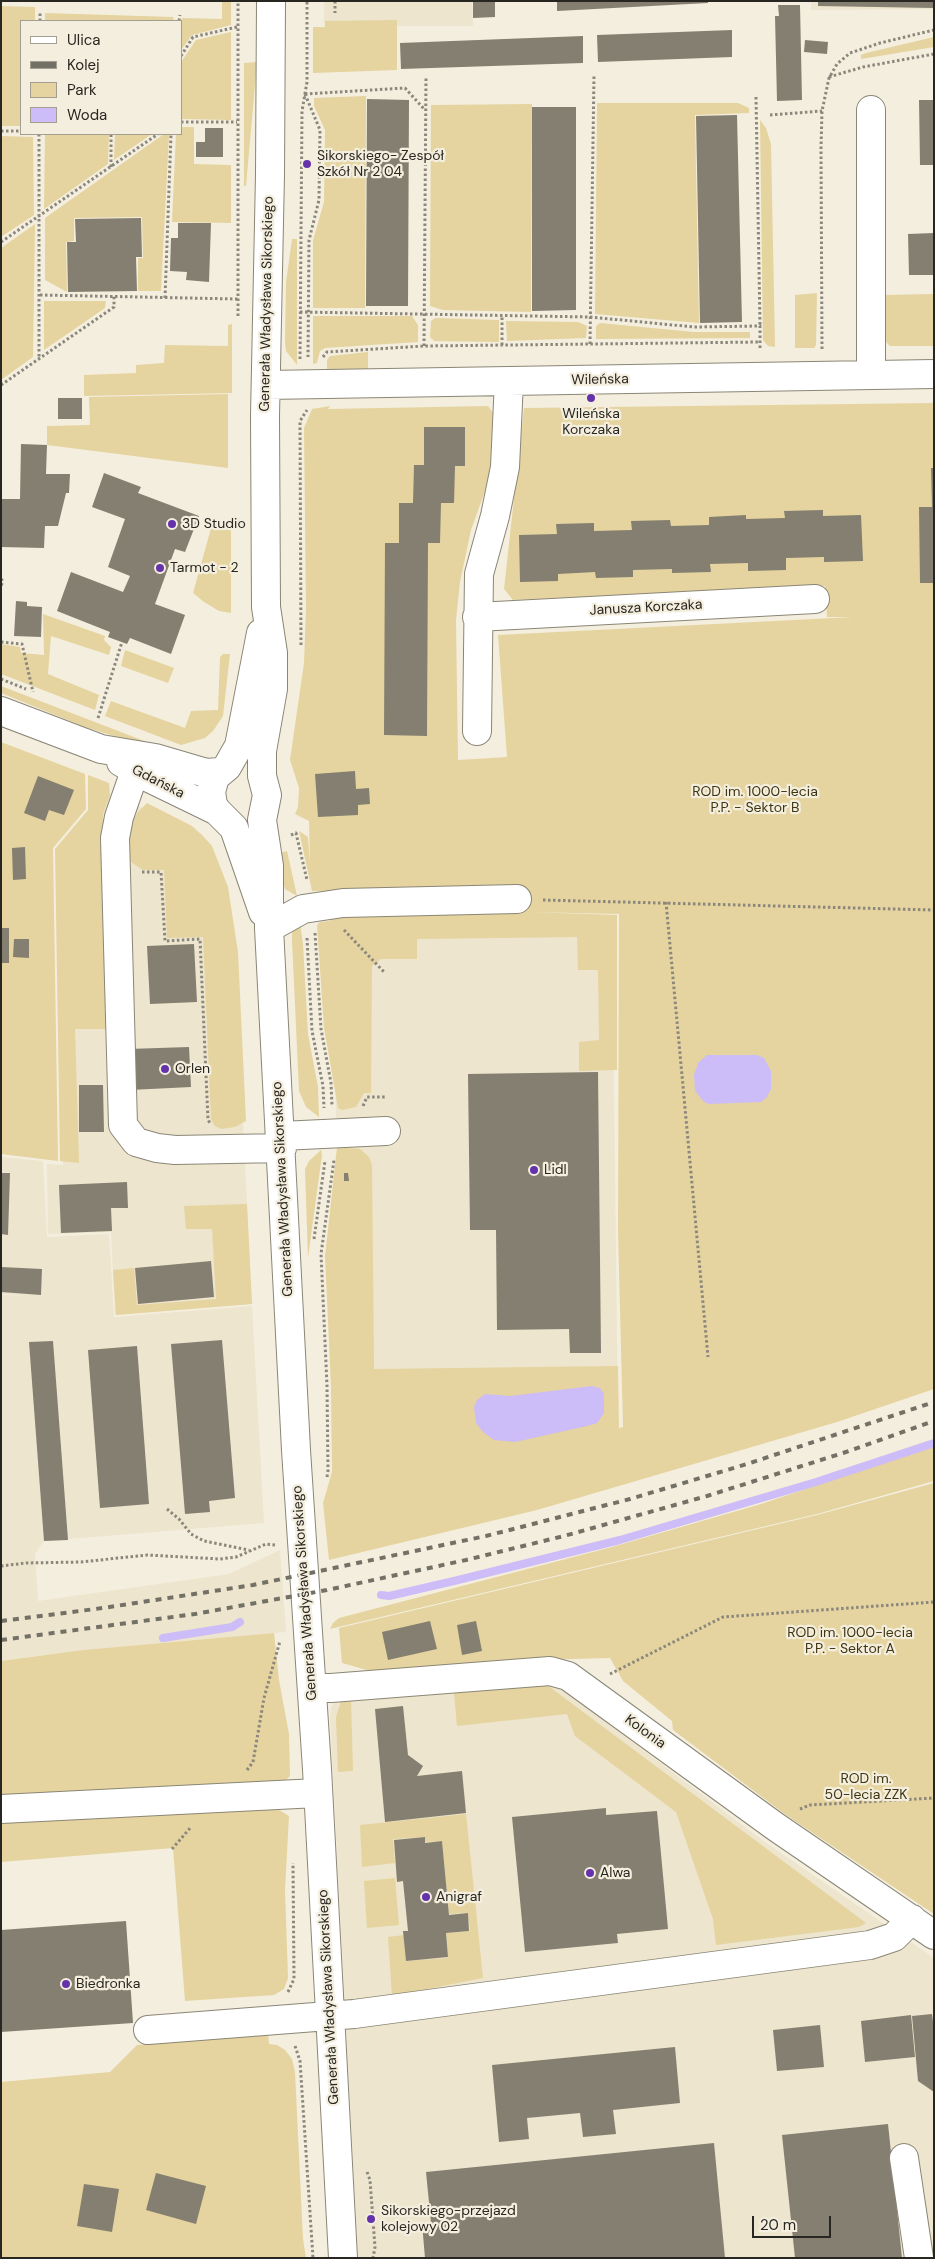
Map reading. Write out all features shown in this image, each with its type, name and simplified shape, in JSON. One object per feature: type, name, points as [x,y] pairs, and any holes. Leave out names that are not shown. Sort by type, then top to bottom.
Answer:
[{"type":"street","name":"Generała Władysława Sikorskiego","points":[[271,1],[266,385],[266,607],[273,653],[273,688],[262,751],[262,776],[267,795],[263,807],[263,828],[269,866],[270,928],[296,1450],[312,1688],[343,2258]]},
{"type":"street","points":[[871,110],[871,375]]},
{"type":"street","name":"Wileńska","points":[[266,385],[308,376],[509,381],[934,374]]},
{"type":"street","points":[[477,731],[479,574],[495,516],[505,466],[509,381]]},
{"type":"street","name":"Janusza Korczaka","points":[[477,617],[815,599]]},
{"type":"street","name":"Generała Władysława Sikorskiego","points":[[266,607],[239,746],[223,770],[215,778],[210,792],[213,804],[238,837],[270,928]]},
{"type":"street","name":"Gdańska","points":[[1,711],[101,749],[155,758],[206,773],[223,770]]},
{"type":"street","name":"Gdańska","points":[[101,749],[135,771],[222,815]]},
{"type":"street","points":[[223,770],[236,765],[246,765],[255,769],[262,776]]},
{"type":"street","points":[[135,771],[119,817],[115,838],[123,1125],[136,1142],[156,1148],[175,1150],[281,1142],[330,1133],[386,1131]]},
{"type":"street","points":[[222,815],[243,821],[258,814],[263,807]]},
{"type":"street","points":[[270,928],[308,908],[343,903],[517,899]]},
{"type":"street","name":"Kolonia","points":[[312,1688],[550,1672],[568,1676],[776,1827],[934,1934]]},
{"type":"street","points":[[1,1809],[214,1800],[317,1793]]},
{"type":"street","points":[[148,2030],[364,2013],[870,1945],[894,1937],[912,1919]]},
{"type":"street","points":[[904,2158],[919,2258]]},
{"type":"path","points":[[238,1],[238,321]]},
{"type":"path","points":[[307,1],[307,82],[302,111],[300,368],[308,376]]},
{"type":"path","points":[[335,1],[335,13]]},
{"type":"path","points":[[40,11],[40,20]]},
{"type":"path","points":[[179,20],[180,15]]},
{"type":"path","points":[[182,54],[193,37],[238,27]]},
{"type":"path","points":[[822,376],[822,111],[829,78],[837,64],[850,53],[880,43],[934,30]]},
{"type":"path","points":[[829,78],[863,67],[934,54]]},
{"type":"path","points":[[590,344],[594,75]]},
{"type":"path","points":[[424,346],[426,77]]},
{"type":"path","points":[[305,94],[404,88],[425,111]]},
{"type":"path","points":[[301,653],[300,421],[307,410],[308,240],[319,200],[320,130],[305,94]]},
{"type":"path","points":[[756,97],[761,377]]},
{"type":"path","points":[[770,115],[822,111]]},
{"type":"path","points":[[182,122],[237,122]]},
{"type":"path","points":[[1,131],[20,131]]},
{"type":"path","points":[[39,135],[39,359]]},
{"type":"path","points":[[111,135],[111,167]]},
{"type":"path","points":[[1,242],[157,135]]},
{"type":"path","points":[[165,298],[171,135]]},
{"type":"path","points":[[40,296],[238,299]]},
{"type":"path","points":[[1,385],[114,307],[114,296]]},
{"type":"path","points":[[300,312],[590,317],[694,327],[760,326]]},
{"type":"path","points":[[502,316],[502,345]]},
{"type":"path","points":[[308,376],[323,368],[323,357],[327,352],[424,346],[760,342]]},
{"type":"path","points":[[1,578],[3,581],[1,586]]},
{"type":"path","points":[[1,642],[22,644],[33,692]]},
{"type":"path","points":[[98,718],[122,642]]},
{"type":"path","points":[[287,836],[296,833],[308,908],[321,1029],[331,1083],[330,1133],[313,1246]]},
{"type":"path","points":[[135,869],[142,872],[161,872],[165,941],[200,939],[208,1120],[212,1127]]},
{"type":"path","points":[[517,899],[934,910]]},
{"type":"path","points":[[666,902],[708,1357]]},
{"type":"path","points":[[308,908],[312,1031],[323,1086],[334,1159],[322,1254],[327,1386],[328,1471],[326,1480]]},
{"type":"path","points":[[363,948],[385,973]]},
{"type":"path","points":[[167,1509],[179,1519],[191,1534],[204,1541],[250,1550]]},
{"type":"path","points":[[1,1566],[147,1555],[220,1559],[236,1557],[266,1544],[276,1545]]},
{"type":"path","points":[[618,1671],[723,1617],[934,1602]]},
{"type":"path","points":[[172,1850],[214,1800],[237,1784],[253,1762],[264,1698],[281,1637]]},
{"type":"path","points":[[794,1812],[810,1805],[934,1798]]},
{"type":"path","points":[[277,2020],[278,2040],[287,2041],[295,2046],[300,2062],[313,2258]]},
{"type":"shaded area","points":[[324,1],[472,1],[473,26],[324,26]]},
{"type":"shaded area","points":[[811,1],[934,1],[934,9],[811,10]]},
{"type":"shaded area","points":[[104,794],[149,810],[234,945],[252,1304],[115,1315],[111,1232],[48,1234],[47,1164],[63,1165],[58,851]]},
{"type":"shaded area","points":[[331,916],[612,919],[618,1424],[345,1465]]},
{"type":"shaded area","points":[[1,1157],[43,1161],[47,1237],[109,1234],[114,1317],[252,1306],[264,1523],[44,1541],[35,1554],[38,1601],[229,1574],[280,1550],[286,1632],[83,1650],[1,1661],[1,1295],[26,1296],[1,1294]]},
{"type":"shaded area","points":[[550,1680],[765,1842],[934,1958],[934,2258],[358,2258],[331,1707],[337,1700]]},
{"type":"green space","points":[[222,1],[231,1],[231,25],[192,35],[182,49],[182,18],[222,19]]},
{"type":"green space","points":[[1,6],[35,7],[35,20],[20,20],[20,126],[1,126]]},
{"type":"green space","points":[[45,13],[173,17],[174,20],[45,20]]},
{"type":"green space","points":[[397,20],[397,70],[313,73],[313,27],[325,27],[325,21]]},
{"type":"green space","points":[[231,32],[231,120],[182,119],[182,61],[196,40]]},
{"type":"green space","points":[[934,37],[934,47],[861,59],[861,55],[866,53]]},
{"type":"green space","points":[[257,62],[246,186],[244,186],[244,63]]},
{"type":"green space","points":[[366,96],[365,308],[313,308],[313,240],[324,202],[325,130],[314,106],[314,98]]},
{"type":"green space","points":[[597,103],[738,103],[749,108],[749,113],[695,115],[699,323],[595,314]]},
{"type":"green space","points":[[532,104],[531,312],[443,310],[430,306],[431,105]]},
{"type":"green space","points":[[760,120],[766,128],[771,144],[775,347],[768,346],[763,340]]},
{"type":"green space","points":[[182,127],[194,127],[194,164],[231,165],[231,223],[172,222],[176,135],[182,135]]},
{"type":"green space","points":[[45,135],[109,135],[108,164],[44,209]]},
{"type":"green space","points":[[115,135],[151,135],[114,160]]},
{"type":"green space","points":[[163,135],[169,135],[161,291],[138,291],[138,258],[143,258],[142,217],[74,218],[74,241],[66,242],[67,292],[45,280],[45,218]]},
{"type":"green space","points":[[1,136],[33,137],[34,215],[1,237]]},
{"type":"green space","points":[[35,224],[33,357],[1,380],[1,248]]},
{"type":"green space","points":[[292,239],[297,239],[297,365],[286,351],[285,342],[286,282]]},
{"type":"green space","points":[[817,293],[816,345],[814,348],[795,348],[795,295]]},
{"type":"green space","points":[[934,294],[934,346],[890,346],[885,341],[884,295]]},
{"type":"green space","points":[[44,301],[106,301],[105,308],[44,350]]},
{"type":"green space","points":[[313,316],[412,316],[418,325],[418,342],[325,348],[320,351],[317,363],[313,364]]},
{"type":"green space","points":[[435,318],[499,320],[499,342],[434,341],[430,337],[431,321]]},
{"type":"green space","points":[[506,321],[578,322],[587,326],[586,338],[507,341]]},
{"type":"green space","points":[[600,323],[694,332],[750,332],[750,338],[596,339],[596,326]]},
{"type":"green space","points":[[232,324],[232,393],[84,396],[84,375],[136,373],[136,365],[164,363],[165,345],[228,346],[228,325]]},
{"type":"green space","points":[[368,352],[368,371],[327,372],[327,360],[330,356]]},
{"type":"green space","points":[[228,394],[228,468],[47,445],[47,426],[90,425],[89,397]]},
{"type":"green space","name":"ROD im. 1000-lecia P.P. - Sektor B","points":[[934,403],[934,1389],[837,1422],[537,1510],[329,1560],[323,1503],[332,1472],[331,1387],[325,1256],[337,1147],[360,1149],[369,1157],[372,1165],[374,1369],[618,1366],[619,1428],[623,1427],[618,1231],[619,914],[529,912],[617,915],[617,1070],[579,1071],[579,1042],[599,1040],[598,970],[578,970],[577,937],[417,939],[417,959],[381,959],[372,966],[371,1093],[364,1093],[356,1107],[342,1110],[338,1108],[324,1028],[317,925],[320,922],[330,921],[330,913],[519,912],[516,888],[312,891],[299,831],[308,837],[310,862],[309,821],[295,814],[298,807],[299,788],[290,760],[304,663],[306,608],[304,428],[312,409],[330,406],[328,409],[488,406],[494,414],[491,474],[471,530],[460,582],[456,620],[458,760],[507,757],[498,635],[853,617],[827,617],[825,586],[513,600],[504,589],[524,408]]},
{"type":"green space","points":[[213,521],[231,526],[231,613],[219,611],[193,593]]},
{"type":"green space","points":[[43,614],[105,636],[104,640],[111,647],[109,655],[51,636],[48,674],[99,695],[95,710],[1,674],[1,644],[20,647],[21,653],[44,655]]},
{"type":"green space","points":[[125,650],[174,668],[168,683],[121,666]]},
{"type":"green space","points":[[223,654],[230,654],[223,716],[213,731],[205,738],[181,745],[105,716],[111,701],[185,728],[191,711],[218,710],[220,657]]},
{"type":"green space","points":[[1,686],[173,752],[172,754],[85,727],[1,693]]},
{"type":"green space","points":[[1,742],[85,774],[86,809],[53,848],[58,1161],[1,1154]]},
{"type":"green space","points":[[88,775],[109,783],[110,795],[103,814],[102,841],[106,1029],[75,1029],[79,1163],[60,1161],[55,849],[88,810]]},
{"type":"green space","points":[[147,803],[192,826],[203,836],[212,846],[228,887],[238,952],[246,1121],[235,1127],[221,1129],[215,1126],[211,1119],[203,937],[167,938],[164,870],[143,870],[131,862],[128,853],[131,824],[138,812]]},
{"type":"green space","points":[[287,851],[297,896],[285,889],[276,854]]},
{"type":"green space","points":[[300,923],[308,1034],[318,1087],[319,1117],[306,1107],[299,1091],[292,933]]},
{"type":"green space","points":[[321,1150],[322,1155],[308,1258],[305,1169],[309,1161]]},
{"type":"green space","points":[[247,1204],[252,1304],[116,1315],[113,1270],[134,1268],[137,1305],[216,1299],[212,1229],[186,1229],[184,1206]]},
{"type":"green space","points":[[934,1446],[934,1481],[817,1514],[330,1629],[339,1618],[612,1547],[761,1504]]},
{"type":"green space","points":[[934,1483],[934,1914],[786,1815],[673,1730],[672,1721],[623,1681],[610,1658],[495,1661],[388,1676],[342,1663],[339,1628],[817,1515]]},
{"type":"green space","points":[[274,1633],[279,1680],[289,1734],[290,1776],[276,1790],[1,1801],[1,1661],[83,1650]]},
{"type":"green space","points":[[547,1685],[866,1923],[859,1927],[716,1945],[713,1919],[676,1812],[575,1736],[567,1714],[457,1726],[454,1693]]},
{"type":"green space","points":[[351,1699],[353,1771],[338,1772],[336,1717],[341,1701]]},
{"type":"green space","points":[[276,1808],[289,1816],[285,1890],[288,1978],[284,1989],[274,1995],[185,2001],[173,1848],[1,1862],[1,1818]]},
{"type":"green space","points":[[466,1814],[483,1978],[392,1996],[388,1937],[404,1935],[406,1961],[448,1958],[446,1933],[470,1931],[468,1913],[449,1914],[442,1841],[425,1842],[425,1837],[393,1839],[395,1863],[362,1867],[360,1825]]},
{"type":"green space","points":[[395,1878],[399,1925],[367,1928],[364,1881]]},
{"type":"green space","points":[[268,2034],[269,2044],[277,2045],[285,2050],[292,2059],[295,2072],[303,2239],[306,2258],[1,2258],[1,2082],[110,2072],[137,2045]]},
{"type":"water","points":[[707,1055],[757,1055],[764,1058],[771,1071],[771,1089],[767,1097],[761,1102],[709,1104],[704,1102],[695,1091],[694,1075],[698,1063]]},
{"type":"water","points":[[592,1386],[600,1388],[604,1394],[604,1413],[597,1423],[515,1442],[494,1440],[483,1432],[476,1423],[474,1407],[477,1400],[485,1394],[510,1396]]},
{"type":"building","points":[[473,1],[495,1],[495,17],[473,18]]},
{"type":"building","points":[[557,1],[708,1],[708,3],[557,11]]},
{"type":"building","points":[[818,1],[934,1],[934,8],[818,6]]},
{"type":"building","points":[[778,5],[800,5],[802,100],[777,101],[775,16],[779,16]]},
{"type":"building","points":[[732,30],[732,57],[598,62],[597,35]]},
{"type":"building","points":[[583,36],[583,63],[401,69],[400,43]]},
{"type":"building","points":[[805,40],[828,42],[827,54],[804,52]]},
{"type":"building","points":[[367,99],[409,100],[408,306],[366,306]]},
{"type":"building","points":[[919,100],[934,100],[934,165],[920,165]]},
{"type":"building","points":[[532,107],[576,107],[576,310],[532,311]]},
{"type":"building","points":[[737,115],[742,322],[700,323],[696,116]]},
{"type":"building","points":[[205,128],[223,128],[223,157],[196,157],[196,142],[205,142]]},
{"type":"building","points":[[141,218],[142,257],[136,257],[137,291],[68,292],[67,242],[76,242],[75,219]]},
{"type":"building","points":[[178,223],[211,223],[209,282],[186,280],[187,272],[170,271],[171,238],[178,238]]},
{"type":"building","points":[[934,233],[934,275],[909,275],[908,234]]},
{"type":"building","points":[[58,398],[82,398],[82,419],[58,419]]},
{"type":"building","points":[[424,427],[465,427],[465,466],[455,466],[454,503],[441,503],[440,543],[428,543],[427,736],[384,735],[385,543],[399,543],[399,503],[413,503],[414,465],[424,465]]},
{"type":"building","points":[[21,444],[47,445],[46,474],[70,474],[69,493],[66,493],[58,526],[45,526],[44,548],[1,547],[1,499],[20,499]]},
{"type":"building","points":[[931,468],[934,468],[934,583],[920,583],[919,507],[932,507]]},
{"type":"building","points":[[104,473],[141,487],[138,493],[199,516],[185,552],[175,549],[155,604],[185,615],[171,654],[130,638],[127,644],[108,637],[110,632],[57,611],[71,572],[123,592],[130,576],[108,567],[125,519],[92,507]]},
{"type":"building","points":[[823,510],[823,516],[861,515],[863,561],[824,562],[824,557],[786,558],[786,570],[748,571],[748,563],[710,564],[711,572],[672,573],[672,569],[633,570],[633,577],[596,578],[595,572],[558,574],[558,581],[520,582],[519,535],[557,534],[556,524],[594,523],[594,531],[632,530],[631,521],[670,520],[671,526],[709,525],[709,517],[746,515],[746,519],[785,518],[784,511]]},
{"type":"building","points":[[16,601],[27,602],[27,606],[42,607],[41,637],[14,636]]},
{"type":"building","points":[[355,771],[356,789],[369,788],[370,804],[358,805],[358,815],[318,817],[315,774]]},
{"type":"building","points":[[38,776],[74,790],[64,815],[49,810],[45,821],[24,813]]},
{"type":"building","points":[[25,847],[26,879],[13,880],[12,848]]},
{"type":"building","points":[[1,928],[9,928],[9,963],[1,963]]},
{"type":"building","points":[[14,939],[29,939],[29,958],[13,957]]},
{"type":"building","points":[[194,944],[197,1002],[150,1004],[147,946]]},
{"type":"building","points":[[189,1047],[191,1087],[130,1090],[128,1049]]},
{"type":"building","name":"Lidl","points":[[598,1072],[601,1353],[570,1353],[569,1329],[497,1330],[496,1230],[470,1230],[468,1074]]},
{"type":"building","points":[[79,1085],[103,1085],[104,1132],[79,1132]]},
{"type":"building","points":[[1,1173],[10,1173],[8,1235],[1,1234]]},
{"type":"building","points":[[344,1173],[348,1173],[349,1181],[344,1181]]},
{"type":"building","points":[[127,1182],[128,1208],[111,1208],[112,1231],[61,1233],[59,1185]]},
{"type":"building","points":[[211,1261],[214,1297],[138,1304],[135,1268]]},
{"type":"building","points":[[1,1267],[42,1269],[41,1295],[1,1292]]},
{"type":"building","points":[[222,1340],[235,1498],[209,1501],[210,1512],[185,1514],[171,1344]]},
{"type":"building","points":[[53,1341],[68,1540],[44,1541],[29,1342]]},
{"type":"building","points":[[137,1346],[149,1504],[100,1508],[88,1350]]},
{"type":"building","points":[[430,1621],[437,1649],[388,1660],[382,1632]]},
{"type":"building","points":[[476,1621],[482,1651],[462,1655],[457,1625]]},
{"type":"building","points":[[403,1706],[408,1755],[423,1766],[417,1776],[462,1771],[466,1813],[385,1822],[375,1709]]},
{"type":"building","name":"Alwa","points":[[606,1808],[606,1815],[657,1811],[668,1929],[617,1934],[618,1943],[525,1952],[512,1817]]},
{"type":"building","name":"Anigraf","points":[[425,1837],[425,1843],[442,1841],[449,1915],[468,1913],[469,1931],[446,1933],[448,1957],[406,1961],[403,1931],[408,1931],[403,1881],[397,1882],[394,1840]]},
{"type":"building","name":"Biedronka","points":[[126,1921],[133,2023],[1,2032],[1,1930]]},
{"type":"building","points":[[932,2014],[934,2029],[934,2092],[918,2081],[912,2016]]},
{"type":"building","points":[[911,2015],[915,2057],[865,2062],[861,2021]]},
{"type":"building","points":[[820,2025],[824,2067],[777,2071],[773,2030]]},
{"type":"building","points":[[675,2047],[680,2103],[613,2110],[616,2134],[583,2137],[580,2113],[527,2118],[529,2139],[499,2142],[492,2065]]},
{"type":"building","points":[[888,2124],[902,2258],[795,2258],[782,2135]]},
{"type":"building","points":[[714,2143],[725,2258],[425,2258],[422,2223],[431,2223],[426,2172]]},
{"type":"building","points":[[156,2173],[206,2186],[196,2224],[146,2210]]},
{"type":"building","points":[[84,2184],[119,2189],[112,2232],[77,2226]]},
{"type":"waterway","points":[[381,1595],[389,1596],[620,1540],[816,1482],[934,1443]]},
{"type":"waterway","points":[[163,1638],[232,1627],[240,1622]]},
{"type":"railway","points":[[1,1621],[103,1608],[253,1585],[486,1536],[630,1499],[747,1464],[934,1402]]},
{"type":"railway","points":[[1,1640],[195,1614],[327,1590],[466,1560],[564,1536],[707,1496],[843,1453],[934,1421]]},
{"type":"place","name":"Sikorskiego- Zespół Szkół Nr 2 04","points":[[307,164]]},
{"type":"place","name":"Wileńska Korczaka","points":[[591,398]]},
{"type":"place","name":"3D Studio","points":[[172,524]]},
{"type":"place","name":"Tarmot - 2","points":[[160,568]]},
{"type":"place","name":"Orlen","points":[[165,1069]]},
{"type":"place","name":"Lidl","points":[[534,1170]]},
{"type":"place","name":"Alwa","points":[[590,1873]]},
{"type":"place","name":"Anigraf","points":[[426,1897]]},
{"type":"place","name":"Biedronka","points":[[66,1984]]},
{"type":"place","name":"Sikorskiego-przejazd kolejowy 02","points":[[371,2219]]},
{"type":"park label","name":"ROD im. 1000-lecia P.P. - Sektor A","points":[[850,1642]]},
{"type":"park label","name":"ROD im. 50-lecia ZZK","points":[[866,1788]]}]
